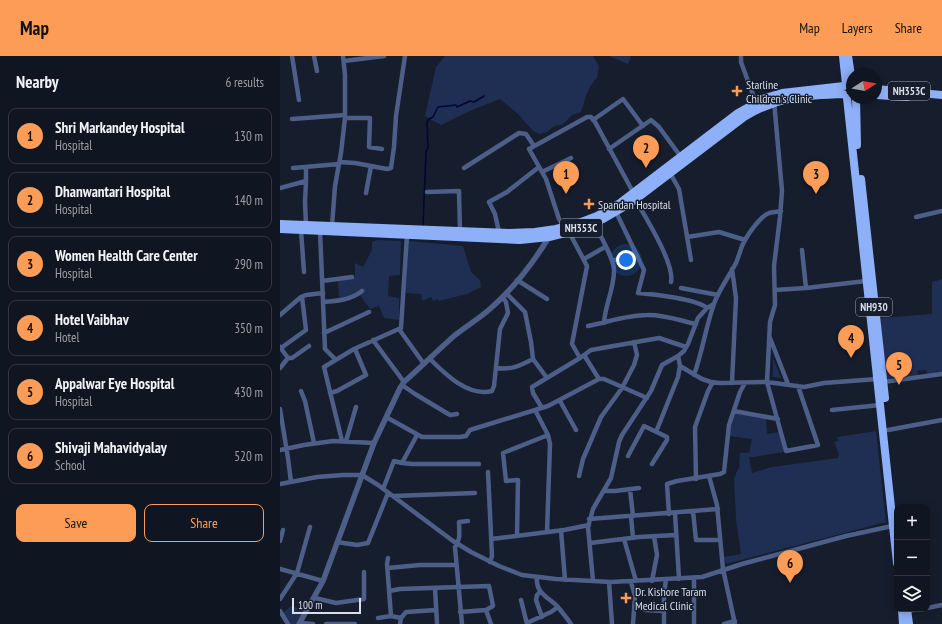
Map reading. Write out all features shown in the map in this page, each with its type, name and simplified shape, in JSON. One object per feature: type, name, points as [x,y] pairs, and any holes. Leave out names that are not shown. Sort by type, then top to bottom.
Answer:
[{"type":"highway","name":"NH930","points":[[843,56],[846,73]]},
{"type":"highway","name":"NH930","points":[[848,56],[848,68]]},
{"type":"highway","name":"NH353C","points":[[280,229],[332,226],[460,231],[535,232],[567,229],[594,223],[616,212],[681,157],[738,113],[756,102],[846,90]]},
{"type":"highway","name":"NH353C","points":[[882,90],[942,95]]},
{"type":"highway","name":"NH353C","points":[[882,95],[942,100]]},
{"type":"highway","name":"NH353C","points":[[280,224],[320,231],[520,240],[549,237],[597,216],[620,202],[634,196],[670,173],[744,117],[773,99]]},
{"type":"highway","name":"NH930","points":[[850,104],[866,281],[888,430],[896,504]]},
{"type":"highway","name":"NH930","points":[[851,104],[856,138],[880,381],[880,405],[894,517]]},
{"type":"highway","points":[[903,624],[906,612]]},
{"type":"highway","points":[[906,612],[909,624]]},
{"type":"street","points":[[292,56],[299,100]]},
{"type":"street","points":[[314,56],[317,71]]},
{"type":"street","points":[[332,226],[335,186],[340,163],[345,116],[344,59],[384,56]]},
{"type":"street","points":[[293,168],[354,163],[387,169],[391,168],[396,116],[405,56]]},
{"type":"street","points":[[741,56],[741,62],[756,102]]},
{"type":"street","points":[[593,120],[623,99],[643,126]]},
{"type":"street","points":[[773,99],[782,191],[774,266],[775,305],[770,322],[767,382],[786,451],[818,445],[798,386]]},
{"type":"street","points":[[292,119],[345,116],[370,118],[369,147],[382,148]]},
{"type":"street","points":[[580,358],[572,344],[587,266],[567,229],[559,219],[546,179],[528,149],[591,117],[662,248],[671,271],[671,282]]},
{"type":"street","points":[[609,150],[651,120],[659,127],[681,157]]},
{"type":"street","points":[[464,168],[519,133],[526,134],[534,146]]},
{"type":"street","points":[[499,232],[495,214],[489,202],[507,192],[541,169],[571,158]]},
{"type":"street","points":[[366,193],[371,166]]},
{"type":"street","points":[[304,272],[306,167]]},
{"type":"street","points":[[670,173],[679,189],[691,260]]},
{"type":"street","points":[[280,188],[306,181]]},
{"type":"street","points":[[427,192],[459,191],[460,231]]},
{"type":"street","points":[[694,375],[714,304],[732,270],[745,240],[763,217],[769,213],[780,211]]},
{"type":"street","points":[[916,217],[942,211]]},
{"type":"street","points":[[616,212],[644,270],[638,293],[660,295],[704,305],[707,308]]},
{"type":"street","points":[[594,223],[613,262],[614,271],[605,311],[604,323]]},
{"type":"street","points":[[320,231],[325,349],[336,360]]},
{"type":"street","points":[[688,237],[719,232],[745,240]]},
{"type":"street","points":[[344,441],[324,368],[355,349],[401,328],[407,235]]},
{"type":"street","points":[[313,624],[300,624],[323,581],[374,443],[403,383],[456,334],[474,322],[505,296],[549,237]]},
{"type":"street","points":[[584,259],[605,246]]},
{"type":"street","points":[[802,250],[806,288]]},
{"type":"street","points":[[613,262],[635,252]]},
{"type":"street","points":[[732,270],[736,298],[732,383]]},
{"type":"street","points":[[322,281],[352,277]]},
{"type":"street","points":[[518,280],[547,299]]},
{"type":"street","points":[[775,290],[866,281]]},
{"type":"street","points":[[681,288],[718,295]]},
{"type":"street","points":[[323,302],[350,298],[356,296],[362,291]]},
{"type":"street","points":[[280,315],[302,297],[323,293]]},
{"type":"street","points":[[505,296],[525,312],[533,359],[547,378]]},
{"type":"street","points":[[430,358],[441,370],[456,382],[472,390],[487,392],[492,391],[494,386],[500,329],[508,313],[505,296]]},
{"type":"street","points":[[288,358],[280,348],[306,330],[302,297]]},
{"type":"street","points":[[593,581],[588,525],[593,509],[611,478],[619,442],[647,398],[662,365],[678,356],[686,347],[698,318],[707,308],[714,304]]},
{"type":"street","points":[[324,333],[369,312]]},
{"type":"street","points":[[588,326],[613,320],[647,315],[655,315],[696,324]]},
{"type":"street","points":[[399,329],[424,364]]},
{"type":"street","points":[[769,337],[788,384]]},
{"type":"street","points":[[542,408],[532,387],[591,350],[659,338],[686,347]]},
{"type":"street","points":[[373,340],[403,383],[415,394],[450,414],[457,414]]},
{"type":"street","points":[[579,476],[583,460],[601,417],[622,388],[634,365],[637,355],[634,342]]},
{"type":"street","points":[[280,368],[288,358],[292,358],[309,346]]},
{"type":"street","points":[[330,393],[337,391],[366,375],[355,349]]},
{"type":"street","points":[[584,355],[599,379]]},
{"type":"street","points":[[656,432],[678,377],[680,366],[678,356]]},
{"type":"street","points":[[496,368],[506,370],[533,359]]},
{"type":"street","points":[[680,366],[694,375],[713,382],[767,382],[804,387],[824,383],[880,381],[942,374]]},
{"type":"street","points":[[386,417],[417,435],[430,438],[460,437],[466,436],[470,430],[560,401],[599,379],[604,379],[647,398]]},
{"type":"street","points":[[696,479],[695,428],[708,391],[713,382]]},
{"type":"street","points":[[669,514],[667,484],[724,472],[729,425],[740,392],[745,383]]},
{"type":"street","points":[[301,391],[305,401],[314,443]]},
{"type":"street","points":[[560,401],[576,430]]},
{"type":"street","points":[[832,410],[880,405]]},
{"type":"street","points":[[344,441],[356,407]]},
{"type":"street","points":[[280,409],[291,482]]},
{"type":"street","points":[[535,410],[548,436],[550,444],[551,459],[547,532]]},
{"type":"street","points":[[734,411],[778,419]]},
{"type":"street","points":[[888,430],[942,420]]},
{"type":"street","points":[[628,456],[644,426],[667,437],[667,440],[652,464]]},
{"type":"street","points":[[402,462],[417,435]]},
{"type":"street","points":[[517,536],[518,480],[506,480],[503,453],[548,436]]},
{"type":"street","points":[[280,450],[314,443],[344,441],[374,443]]},
{"type":"street","points":[[383,489],[394,461],[412,464],[478,464]]},
{"type":"street","points":[[488,472],[492,556],[490,562]]},
{"type":"street","points":[[280,484],[317,477],[362,475],[458,544],[490,562],[522,575],[565,580],[634,582],[702,577],[723,569],[846,536],[894,525]]},
{"type":"street","points":[[709,476],[718,509],[723,569],[735,623],[724,624]]},
{"type":"street","points":[[604,491],[639,488]]},
{"type":"street","points":[[630,489],[633,538]]},
{"type":"street","points":[[337,542],[358,545],[368,543],[388,493]]},
{"type":"street","points":[[393,496],[475,493]]},
{"type":"street","points":[[590,519],[718,509]]},
{"type":"street","points":[[692,511],[696,540],[720,540]]},
{"type":"street","points":[[675,513],[679,579]]},
{"type":"street","points":[[462,624],[455,546],[458,544],[460,538],[459,522],[468,521]]},
{"type":"street","points":[[491,539],[588,525]]},
{"type":"street","points":[[280,599],[297,573],[310,527]]},
{"type":"street","points":[[280,541],[283,530]]},
{"type":"street","points":[[561,530],[565,580]]},
{"type":"street","points":[[590,543],[676,535]]},
{"type":"street","points":[[652,581],[657,555],[654,536]]},
{"type":"street","points":[[624,539],[634,582],[635,596],[633,624]]},
{"type":"street","points":[[388,558],[387,564],[390,616]]},
{"type":"street","points":[[388,568],[456,566]]},
{"type":"street","points":[[280,569],[323,581]]},
{"type":"street","points":[[315,598],[336,603],[364,599],[364,572]]},
{"type":"street","points":[[536,577],[536,583],[540,592],[558,607],[571,624]]},
{"type":"street","points":[[694,578],[694,624]]},
{"type":"street","points":[[664,624],[666,580]]},
{"type":"street","points":[[610,582],[612,624]]},
{"type":"street","points":[[389,591],[489,586],[494,606],[486,610],[460,612]]},
{"type":"street","points":[[435,588],[437,623]]},
{"type":"street","points":[[540,592],[537,595],[536,600],[542,617]]},
{"type":"street","points":[[521,600],[527,624],[558,607]]},
{"type":"street","points":[[930,607],[942,605]]},
{"type":"street","points":[[400,624],[401,618],[410,610],[436,610]]},
{"type":"street","points":[[486,610],[491,624]]},
{"type":"street","points":[[645,610],[664,611]]},
{"type":"street","points":[[280,611],[288,624]]},
{"type":"street","points":[[378,618],[390,616],[401,618]]},
{"type":"street","points":[[326,624],[355,624]]},
{"type":"shaded area","points":[[445,56],[593,56],[599,66],[597,78],[588,90],[581,112],[572,115],[562,125],[554,126],[547,132],[540,134],[533,131],[518,114],[500,99],[472,110],[441,125],[425,116],[436,67]]},
{"type":"shaded area","points":[[609,56],[631,56],[628,64]]},
{"type":"shaded area","points":[[377,240],[401,241],[400,275],[389,276],[388,296],[399,298],[399,320],[384,318],[379,306],[370,309],[360,295],[339,298],[338,281],[351,279],[355,276],[355,263],[363,267],[372,250],[372,242]]},
{"type":"shaded area","points":[[408,241],[463,246],[471,272],[480,280],[481,287],[467,294],[439,301],[438,299],[433,301],[431,297],[422,301],[421,294],[406,293]]},
{"type":"shaded area","points":[[942,279],[942,372],[927,374],[926,370],[917,371],[918,375],[884,379],[880,318],[932,314],[932,282]]},
{"type":"shaded area","points":[[773,358],[781,378],[773,377]]},
{"type":"shaded area","points":[[735,412],[766,418],[767,434],[779,432],[784,452],[749,457],[752,473],[772,467],[838,458],[839,454],[834,442],[838,441],[837,437],[876,431],[886,522],[726,564],[724,557],[741,554],[736,519],[734,478],[739,469],[740,453],[749,453],[752,439],[729,436]]},
{"type":"shaded area","points":[[291,606],[304,610],[296,624],[290,624],[283,613]]},
{"type":"waterway","points":[[423,227],[426,152],[428,148],[427,122],[433,117],[438,107],[456,105],[457,107],[470,101],[474,102],[484,96]]},
{"type":"place","name":"Starline Children's Clinic","points":[[737,91]]},
{"type":"place","name":"Dhanwantari Hospital","points":[[646,168]]},
{"type":"place","name":"Shri Markandey Hospital","points":[[566,194]]},
{"type":"place","name":"Women Health Care Center","points":[[816,194]]},
{"type":"place","name":"Spandan Hospital","points":[[589,204]]},
{"type":"place","name":"Hotel Vaibhav","points":[[851,358]]},
{"type":"place","name":"Appalwar Eye Hospital","points":[[899,385]]},
{"type":"place","name":"Shivaji Mahavidyalay","points":[[790,583]]},
{"type":"place","name":"Dr. Kishore Taram Medical Clinic","points":[[626,598]]}]
